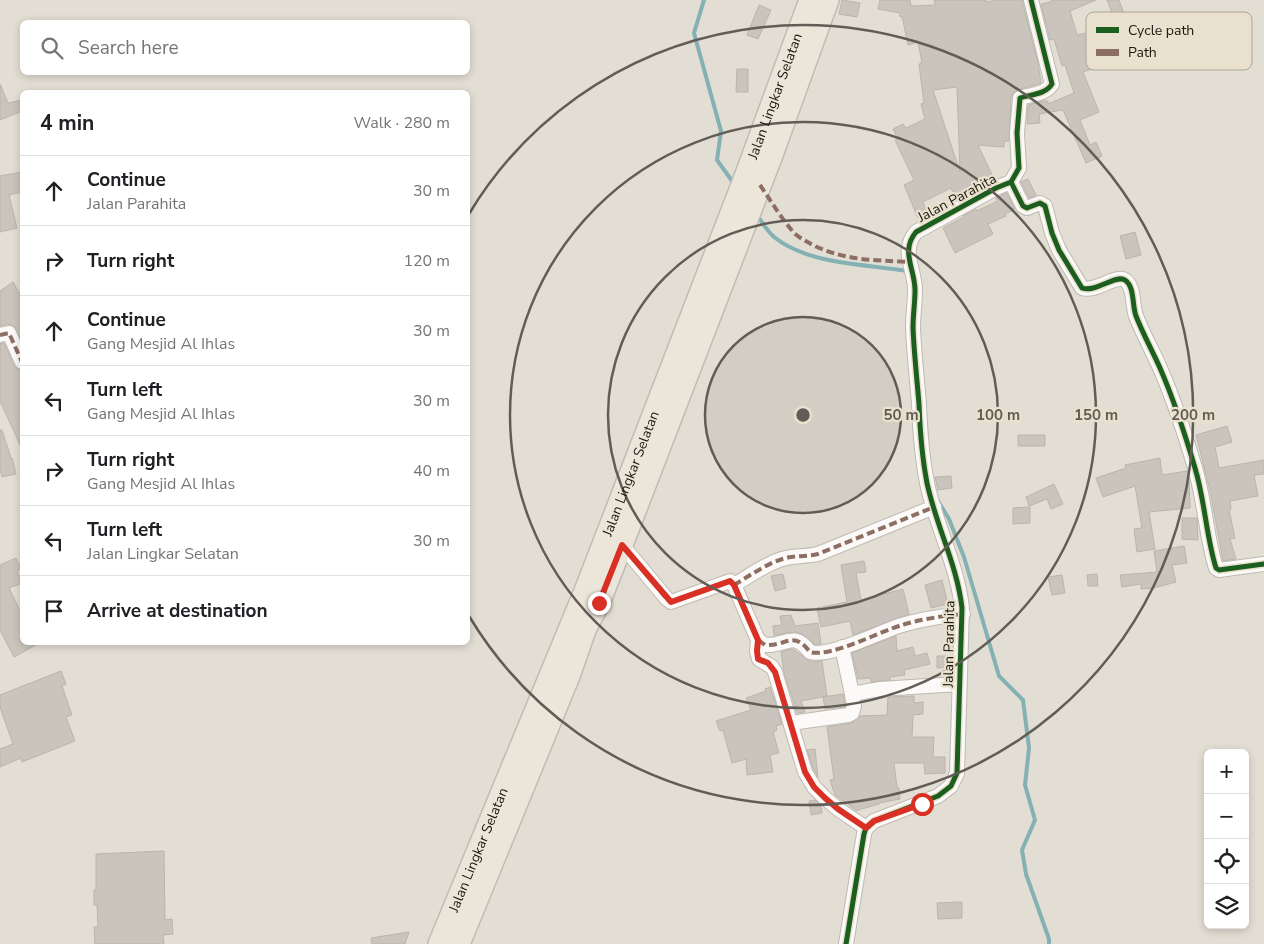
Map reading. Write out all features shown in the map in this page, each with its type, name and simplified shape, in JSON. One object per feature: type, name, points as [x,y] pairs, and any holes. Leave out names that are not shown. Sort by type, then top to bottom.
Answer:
[{"type":"main road","name":"Jalan Lingkar Selatan","points":[[459,944],[570,676],[585,630],[599,603],[614,542],[810,0]]},
{"type":"main road","name":"Jalan Lingkar Selatan","points":[[439,944],[545,690],[614,542],[772,155],[828,0]]},
{"type":"street","name":"Jalan Parahita","points":[[866,828],[874,821],[938,796],[951,786],[957,773],[962,614],[960,589],[934,507],[922,450],[913,326],[915,290],[908,249],[912,236],[916,232],[996,188],[1011,182],[1019,168],[1017,133],[1020,98],[1039,93],[1050,88],[1052,84],[1031,0]]},
{"type":"street","points":[[1011,182],[1023,206],[1026,208],[1040,203],[1045,206],[1052,233],[1059,250],[1082,288],[1094,288],[1117,279],[1127,282],[1130,288],[1134,311],[1160,369],[1194,462],[1216,568],[1219,570],[1264,564]]},
{"type":"street","points":[[0,335],[8,333],[20,358]]},
{"type":"street","points":[[734,585],[774,563],[790,558],[818,554],[934,507]]},
{"type":"street","points":[[614,542],[671,602],[728,581],[734,585],[758,640],[758,659],[772,667],[805,772],[814,787],[838,809],[866,828],[846,944]]},
{"type":"street","points":[[758,640],[769,645],[791,640],[800,641],[810,652],[815,653],[842,647],[911,622],[962,614]]},
{"type":"street","points":[[791,723],[852,713],[854,706],[842,647]]},
{"type":"street","points":[[852,694],[880,689],[959,684]]},
{"type":"building","points":[[842,0],[860,3],[857,17],[839,14]]},
{"type":"building","points":[[880,0],[910,0],[911,6],[935,5],[934,0],[986,0],[986,2],[1022,0],[1038,63],[1041,83],[1017,90],[1011,97],[1009,141],[1004,141],[1004,147],[978,145],[994,179],[956,200],[951,188],[923,202],[928,214],[918,218],[904,185],[914,180],[895,140],[898,139],[893,129],[903,124],[906,128],[925,119],[921,104],[924,103],[919,64],[922,63],[918,42],[908,45],[900,13],[878,9]],"holes":[[[957,87],[960,172],[933,90]]]},
{"type":"building","points":[[1051,0],[1096,0],[1070,11],[1077,35],[1086,33],[1086,70],[1089,70],[1083,72],[1099,112],[1080,120],[1090,145],[1096,142],[1102,156],[1086,163],[1063,110],[1039,114],[1040,123],[1027,124],[1028,105],[1044,101],[1048,101],[1048,104],[1074,93],[1065,65],[1062,66],[1054,39],[1050,40],[1041,4],[1051,2]]},
{"type":"building","points":[[1107,0],[1119,0],[1123,12],[1112,12]]},
{"type":"building","points":[[759,5],[771,10],[758,39],[747,35]]},
{"type":"building","points":[[737,69],[748,69],[748,92],[736,92]]},
{"type":"building","points":[[0,84],[8,103],[20,100],[20,112],[0,120]]},
{"type":"building","points":[[20,172],[20,192],[9,195],[17,228],[0,232],[0,176]]},
{"type":"building","points":[[1028,179],[1036,195],[1029,198],[1021,182]]},
{"type":"building","points":[[1007,193],[1015,209],[1005,214],[1006,216],[988,224],[993,234],[955,253],[943,228],[976,209],[977,211],[998,201],[996,198]]},
{"type":"building","points":[[1135,232],[1141,255],[1126,259],[1120,236]]},
{"type":"building","points":[[13,282],[20,294],[20,338],[14,326],[8,324],[0,326],[0,291]]},
{"type":"building","points":[[4,343],[14,366],[20,370],[20,445],[0,401],[0,344]]},
{"type":"building","points":[[1227,426],[1232,442],[1215,447],[1219,468],[1264,460],[1264,474],[1254,475],[1258,496],[1230,501],[1231,509],[1229,510],[1235,538],[1230,539],[1236,559],[1223,561],[1210,491],[1196,435]]},
{"type":"building","points":[[0,430],[2,430],[16,474],[2,477],[0,469]]},
{"type":"building","points":[[1018,435],[1045,435],[1045,446],[1018,446]]},
{"type":"building","points":[[1160,458],[1162,475],[1187,471],[1190,508],[1149,512],[1155,549],[1137,552],[1134,529],[1142,528],[1135,486],[1103,497],[1096,478],[1126,468],[1125,465]]},
{"type":"building","points":[[951,476],[952,488],[938,490],[935,477]]},
{"type":"building","points":[[1054,484],[1063,504],[1051,509],[1047,499],[1029,506],[1026,497]]},
{"type":"building","points":[[1030,507],[1030,523],[1013,524],[1013,508]]},
{"type":"building","points":[[1182,518],[1197,518],[1198,540],[1182,539]]},
{"type":"building","points":[[1184,546],[1187,563],[1172,565],[1176,582],[1154,588],[1141,589],[1141,584],[1122,587],[1120,575],[1157,572],[1154,551]]},
{"type":"building","points":[[16,558],[20,567],[20,570],[17,571],[20,584],[9,588],[20,611],[20,645],[36,645],[14,657],[0,630],[0,565]]},
{"type":"building","points":[[864,561],[866,572],[856,573],[861,600],[903,589],[909,614],[853,635],[850,621],[821,627],[817,608],[847,602],[841,565]]},
{"type":"building","points":[[783,574],[786,588],[775,591],[771,576]]},
{"type":"building","points":[[1097,574],[1098,586],[1088,586],[1087,575]]},
{"type":"building","points":[[1062,575],[1065,593],[1052,595],[1048,577]]},
{"type":"building","points":[[942,580],[948,604],[931,608],[925,585]]},
{"type":"building","points":[[791,615],[795,626],[818,623],[821,644],[814,644],[804,635],[796,632],[774,635],[773,626],[782,625],[780,616]]},
{"type":"building","points":[[896,636],[897,651],[913,647],[915,656],[927,653],[930,664],[904,670],[905,675],[890,677],[890,680],[871,682],[871,678],[858,679],[852,653]]},
{"type":"building","points":[[793,649],[809,661],[822,661],[827,696],[801,701],[805,712],[797,713],[784,672],[781,652]]},
{"type":"building","points":[[937,656],[952,656],[951,667],[937,668]]},
{"type":"building","points":[[61,671],[66,684],[62,686],[72,715],[66,717],[75,741],[22,762],[21,758],[0,767],[0,749],[13,744],[0,707],[0,695]]},
{"type":"building","points":[[770,687],[782,724],[776,726],[777,730],[773,732],[779,753],[770,755],[773,772],[747,775],[746,759],[732,763],[723,730],[720,731],[716,721],[751,710],[746,698],[766,691],[765,689]]},
{"type":"building","points":[[843,694],[845,707],[825,709],[823,697]]},
{"type":"building","points":[[914,696],[914,703],[923,702],[923,714],[913,715],[912,737],[934,737],[933,757],[945,757],[945,773],[925,774],[924,763],[894,763],[900,799],[879,803],[857,811],[835,795],[830,780],[834,779],[827,727],[852,723],[860,716],[887,715],[888,697]]},
{"type":"building","points":[[815,749],[818,777],[807,750]]},
{"type":"building","points":[[815,800],[821,806],[822,813],[811,815],[809,801]]},
{"type":"building","points":[[164,851],[165,920],[172,919],[173,934],[163,935],[164,944],[95,944],[94,927],[98,927],[97,905],[94,905],[96,854]]},
{"type":"building","points":[[962,902],[962,918],[938,919],[937,903]]},
{"type":"building","points":[[409,932],[405,944],[372,944],[371,938]]},
{"type":"waterway","points":[[704,0],[694,33],[721,131],[717,160],[735,185]]},
{"type":"waterway","points":[[757,215],[774,237],[804,253],[838,262],[908,271]]},
{"type":"waterway","points":[[938,501],[949,519],[964,557],[999,676],[1023,700],[1029,748],[1025,785],[1035,820],[1022,850],[1026,874],[1049,939],[1049,944]]},
{"type":"marked path","points":[[760,185],[794,233],[811,244],[840,255],[873,260],[909,262]]},
{"type":"marked path","points":[[0,335],[9,333],[20,358]]},
{"type":"marked path","points":[[734,585],[776,561],[818,554],[934,507]]},
{"type":"marked path","points":[[622,545],[671,602],[730,581],[734,585],[758,640],[765,645],[794,640],[804,645],[810,652],[819,653],[842,648],[910,623],[963,614]]},
{"type":"cycle path","points":[[846,944],[866,828],[874,821],[938,796],[951,786],[957,773],[962,608],[956,576],[931,499],[924,463],[913,337],[915,290],[909,246],[916,232],[996,188],[1011,182],[1019,168],[1017,133],[1020,98],[1042,92],[1052,84],[1031,0]]},
{"type":"cycle path","points":[[1011,182],[1023,206],[1027,208],[1040,203],[1045,206],[1052,233],[1059,250],[1082,288],[1093,288],[1116,279],[1125,280],[1128,283],[1132,292],[1136,316],[1165,380],[1191,455],[1201,493],[1216,568],[1219,570],[1264,564]]},
{"type":"route","points":[[599,603],[622,545],[671,602],[728,581],[732,582],[758,640],[758,659],[768,663],[775,672],[805,772],[814,787],[838,809],[866,828],[874,821],[895,812],[922,804]]}]
